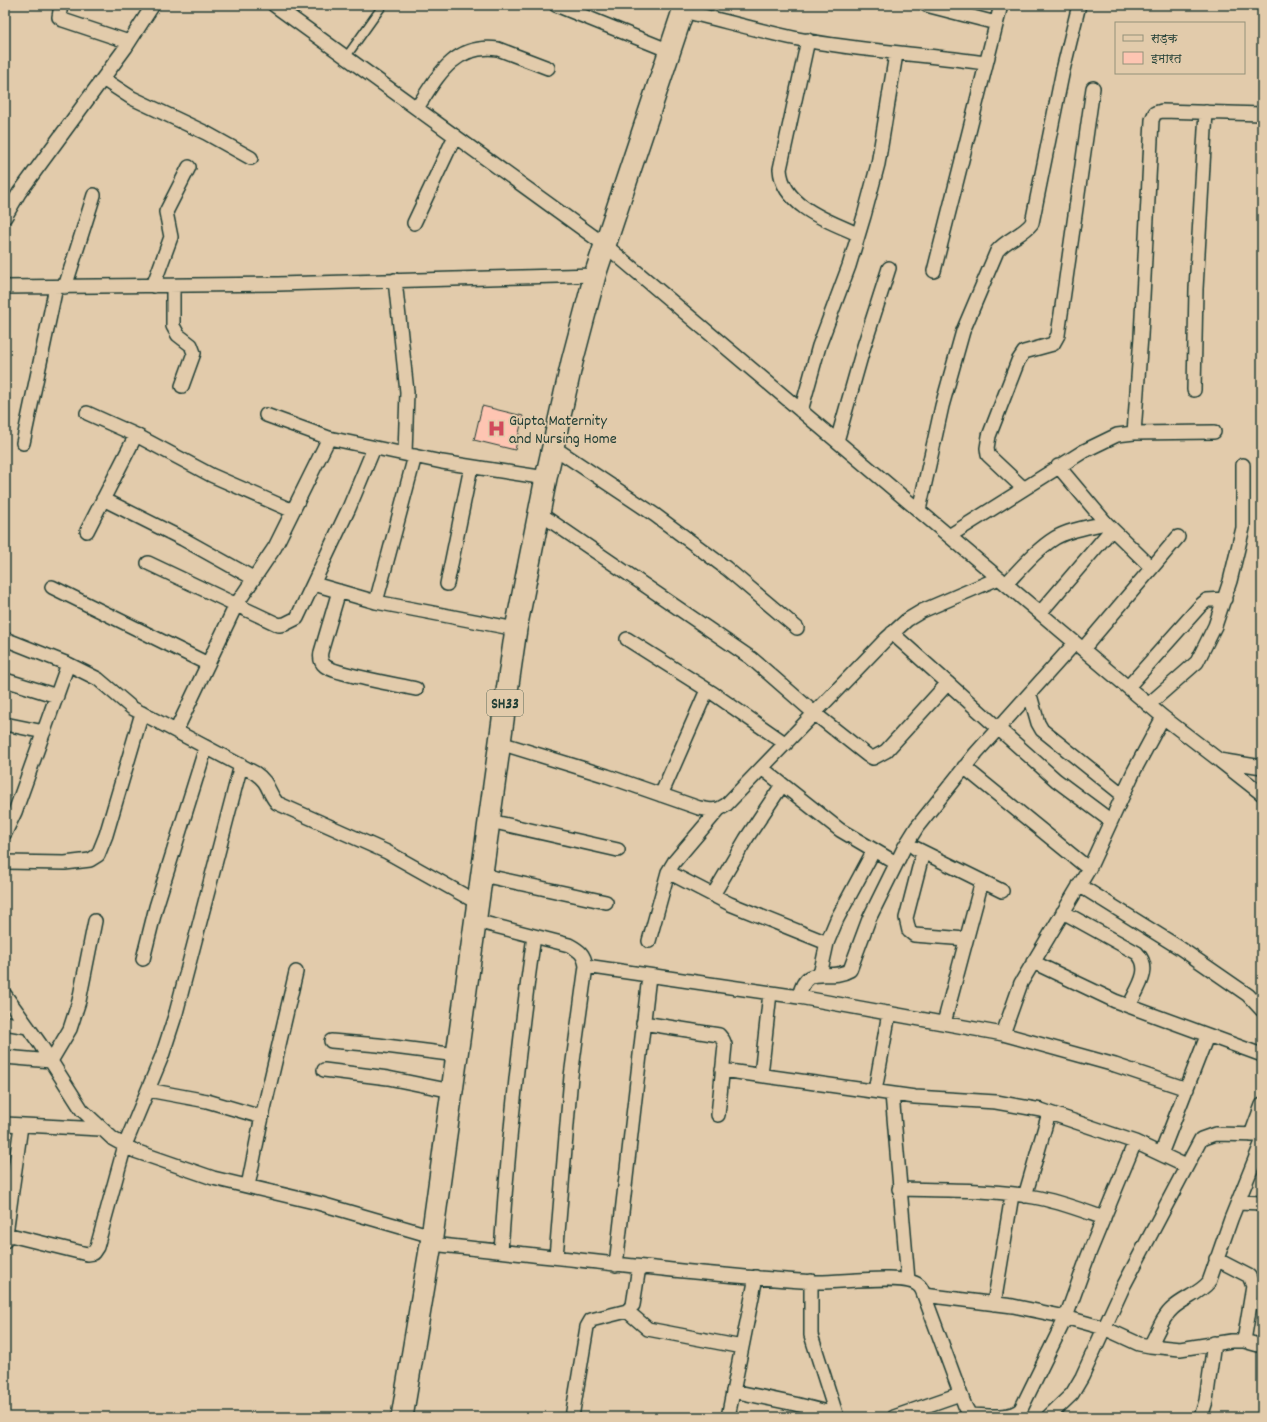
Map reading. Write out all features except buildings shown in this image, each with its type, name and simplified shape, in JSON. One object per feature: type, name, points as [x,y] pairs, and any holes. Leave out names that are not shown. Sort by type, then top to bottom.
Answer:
[{"type":"main road","name":"SH33","points":[[403,1417],[432,1240],[516,629],[539,512],[553,447],[595,275],[684,8]]},
{"type":"street","points":[[61,5],[59,17],[63,20],[129,42]]},
{"type":"street","points":[[5,217],[19,193],[103,79],[153,5]]},
{"type":"street","points":[[274,5],[605,246],[1148,705],[1262,794]]},
{"type":"street","points":[[556,5],[670,51]]},
{"type":"street","points":[[926,5],[996,23]]},
{"type":"street","points":[[934,271],[1001,5]]},
{"type":"street","points":[[919,510],[942,406],[963,331],[997,251],[1004,242],[1028,228],[1034,219],[1062,70],[1080,5]]},
{"type":"street","points":[[684,8],[808,40],[896,54],[927,54],[986,63]]},
{"type":"street","points":[[808,40],[780,169],[781,175],[784,184],[792,195],[810,212],[858,234]]},
{"type":"street","points":[[417,108],[449,62],[458,56],[477,50],[489,48],[498,49],[548,68]]},
{"type":"street","points":[[801,411],[819,346],[858,234],[878,164],[896,54]]},
{"type":"street","points":[[103,79],[132,98],[206,133],[251,158]]},
{"type":"street","points":[[1023,488],[988,455],[987,448],[989,436],[1018,361],[1024,352],[1053,344],[1058,335],[1094,88]]},
{"type":"street","points":[[1134,433],[1141,336],[1152,120],[1155,113],[1162,111],[1262,114]]},
{"type":"street","points":[[1194,390],[1196,289],[1206,112]]},
{"type":"street","points":[[414,224],[455,136]]},
{"type":"street","points":[[154,286],[170,237],[166,212],[189,167]]},
{"type":"street","points":[[23,443],[61,287],[94,195]]},
{"type":"street","points":[[837,441],[864,346],[889,268]]},
{"type":"street","points":[[5,287],[278,284],[595,275]]},
{"type":"street","points":[[376,602],[410,455],[407,392],[395,280]]},
{"type":"street","points":[[173,286],[173,326],[178,335],[191,345],[194,354],[182,386]]},
{"type":"street","points":[[87,413],[136,435],[211,475],[293,511]]},
{"type":"street","points":[[266,415],[329,438],[471,467],[546,478]]},
{"type":"street","points":[[949,536],[1058,466],[1102,441],[1117,435],[1134,433],[1214,432]]},
{"type":"street","points":[[87,532],[136,435]]},
{"type":"street","points":[[176,731],[236,605],[275,547],[329,438]]},
{"type":"street","points":[[553,447],[655,515],[726,568],[797,628]]},
{"type":"street","points":[[148,563],[279,625],[286,624],[297,618],[314,584],[374,448]]},
{"type":"street","points":[[1148,705],[1200,658],[1215,626],[1224,599],[1243,528],[1243,465]]},
{"type":"street","points":[[1058,466],[1109,526],[1152,568]]},
{"type":"street","points":[[447,584],[471,467]]},
{"type":"street","points":[[103,499],[183,539],[253,578]]},
{"type":"street","points":[[539,512],[751,658],[814,713],[873,758],[886,751],[948,683]]},
{"type":"street","points":[[648,941],[668,872],[674,862],[719,809],[726,805],[762,769],[892,633],[907,620],[922,611],[1002,581],[1056,537],[1066,533],[1109,526]]},
{"type":"street","points":[[1040,613],[1109,526]]},
{"type":"street","points":[[799,997],[801,985],[804,980],[810,976],[844,973],[850,970],[869,919],[906,843],[964,767],[1030,695],[1079,646],[1152,568],[1178,537]]},
{"type":"street","points":[[314,584],[376,602],[516,629]]},
{"type":"street","points":[[52,587],[208,664]]},
{"type":"street","points":[[339,591],[321,652],[320,659],[323,665],[337,671],[416,689]]},
{"type":"street","points":[[1128,688],[1201,605],[1207,600],[1224,599]]},
{"type":"street","points":[[892,633],[1056,780],[1111,821]]},
{"type":"street","points":[[5,639],[68,664],[98,679],[132,708],[241,765],[264,779],[272,798],[277,803],[387,852],[477,912],[534,936],[569,945],[579,950],[584,956],[586,966],[571,1076],[556,1256]]},
{"type":"street","points":[[627,639],[707,690],[786,744]]},
{"type":"street","points":[[5,833],[15,812],[68,664]]},
{"type":"street","points":[[5,680],[57,696]]},
{"type":"street","points":[[661,795],[707,690]]},
{"type":"street","points":[[1030,695],[1038,723],[1042,730],[1123,795]]},
{"type":"street","points":[[5,862],[65,863],[90,860],[98,856],[106,835],[142,712]]},
{"type":"street","points":[[1003,1034],[1016,995],[1033,962],[1089,869],[1123,795],[1163,717]]},
{"type":"street","points":[[5,724],[44,732]]},
{"type":"street","points":[[500,743],[699,808],[711,810],[719,809]]},
{"type":"street","points":[[143,959],[156,907],[206,747]]},
{"type":"street","points":[[1219,760],[1262,767]]},
{"type":"street","points":[[21,1126],[6,1238],[88,1254],[92,1253],[98,1242],[125,1145],[148,1090],[176,1013],[241,765]]},
{"type":"street","points":[[964,767],[1089,869]]},
{"type":"street","points":[[762,769],[840,830],[896,863]]},
{"type":"street","points":[[713,895],[746,839],[782,785]]},
{"type":"street","points":[[490,821],[618,850]]},
{"type":"street","points":[[906,843],[1002,891]]},
{"type":"street","points":[[820,975],[827,943],[837,919],[874,850]]},
{"type":"street","points":[[923,852],[906,918],[910,931],[914,935],[966,939]]},
{"type":"street","points":[[668,872],[713,895],[827,943]]},
{"type":"street","points":[[482,875],[606,902]]},
{"type":"street","points":[[944,1023],[982,881]]},
{"type":"street","points":[[1079,885],[1180,948],[1248,995],[1262,1010]]},
{"type":"street","points":[[1063,912],[1137,953],[1142,959],[1145,967],[1144,976],[1129,1006]]},
{"type":"street","points":[[51,1061],[70,1029],[79,1001],[94,921]]},
{"type":"street","points":[[501,1251],[507,1153],[520,1032],[534,936]]},
{"type":"street","points":[[1033,962],[1076,984],[1129,1006],[1262,1055]]},
{"type":"street","points":[[586,966],[799,997],[1003,1034],[1115,1065],[1187,1089]]},
{"type":"street","points":[[248,1186],[262,1117],[296,972]]},
{"type":"street","points":[[616,1265],[649,976]]},
{"type":"street","points":[[761,1075],[770,993]]},
{"type":"street","points":[[5,995],[51,1061],[82,1110],[100,1129],[113,1139],[136,1151],[213,1178],[318,1203],[432,1240],[501,1251],[556,1256],[616,1265],[811,1282],[892,1279],[908,1280],[918,1285],[924,1295],[960,1394],[970,1416],[1009,1415],[1017,1413],[1028,1396],[1066,1317],[1135,1142]]},
{"type":"street","points":[[875,1091],[889,1013]]},
{"type":"street","points":[[5,1023],[28,1027]]},
{"type":"street","points":[[643,1023],[719,1035],[725,1045],[718,1115]]},
{"type":"street","points":[[1161,1154],[1207,1036]]},
{"type":"street","points":[[331,1041],[378,1045],[457,1055]]},
{"type":"street","points":[[5,1057],[51,1061]]},
{"type":"street","points":[[324,1070],[388,1078],[452,1091]]},
{"type":"street","points":[[722,1070],[915,1097],[996,1102],[1049,1113],[1135,1142],[1186,1166]]},
{"type":"street","points":[[148,1090],[207,1101],[262,1117]]},
{"type":"street","points":[[892,1094],[908,1280]]},
{"type":"street","points":[[1150,1346],[1167,1313],[1172,1308],[1203,1288],[1209,1282],[1216,1259],[1238,1202],[1258,1138],[1262,1104]]},
{"type":"street","points":[[994,1304],[1019,1196],[1049,1113]]},
{"type":"street","points":[[5,1124],[100,1129]]},
{"type":"street","points":[[1048,1417],[1072,1394],[1082,1377],[1104,1328],[1201,1139],[1215,1134],[1258,1138]]},
{"type":"street","points":[[900,1189],[964,1191],[1051,1200],[1104,1218]]},
{"type":"street","points":[[1238,1202],[1262,1203]]},
{"type":"street","points":[[1216,1259],[1249,1276],[1252,1281],[1253,1286],[1244,1341]]},
{"type":"street","points":[[572,1417],[587,1327],[591,1320],[627,1311],[633,1305],[639,1267]]},
{"type":"street","points":[[728,1417],[756,1277]]},
{"type":"street","points":[[811,1282],[810,1335],[836,1416]]},
{"type":"street","points":[[924,1295],[994,1304],[1066,1317],[1104,1328],[1139,1344],[1150,1346],[1180,1348],[1214,1343],[1244,1341],[1262,1346]]},
{"type":"street","points":[[627,1311],[648,1329],[742,1347]]},
{"type":"street","points":[[1201,1417],[1206,1401],[1214,1343]]},
{"type":"street","points":[[733,1392],[795,1404],[836,1416]]},
{"type":"street","points":[[894,1417],[960,1394]]},
{"type":"lane","points":[[346,57],[383,5]]},
{"type":"place","name":"Gupta Maternity and Nursing Home","points":[[496,428]]}]
